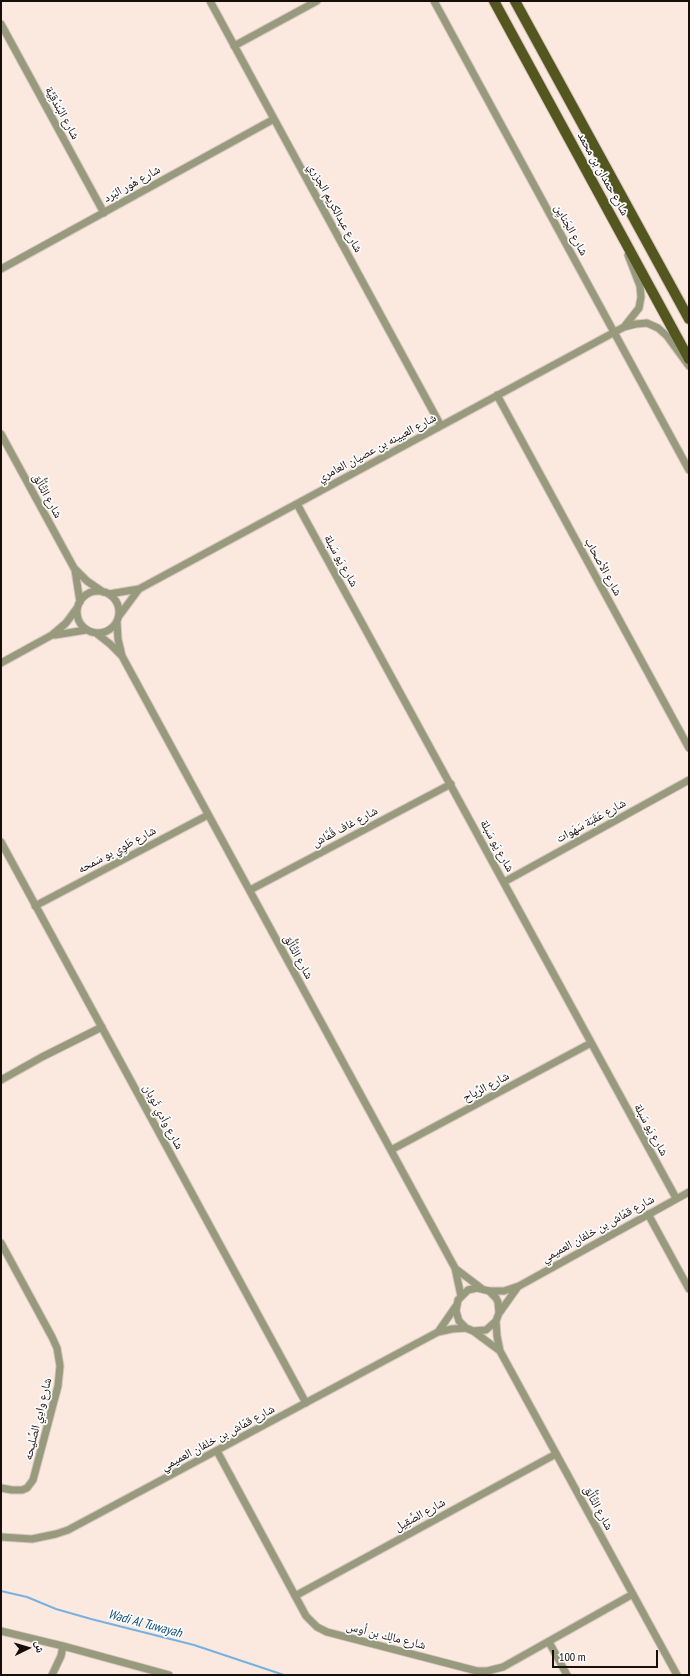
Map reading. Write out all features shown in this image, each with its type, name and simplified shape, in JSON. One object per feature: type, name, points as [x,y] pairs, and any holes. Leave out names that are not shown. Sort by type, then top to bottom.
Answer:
[{"type":"main road","name":"شارع حمدان بن محمد","points":[[494,1],[689,359]]},
{"type":"main road","name":"شارع حمدان بن محمد","points":[[515,1],[689,319]]},
{"type":"street","name":"شارع عبدالكريم الجزري","points":[[210,1],[441,426]]},
{"type":"street","points":[[234,46],[317,1]]},
{"type":"street","name":"شارع الجَنايِن","points":[[434,1],[689,470]]},
{"type":"street","name":"شارع البُندُقِيَّة","points":[[1,24],[104,213]]},
{"type":"street","name":"شارع هُور البَرد","points":[[1,269],[274,119]]},
{"type":"street","name":"شارع العيينه بن عصيان العامري","points":[[620,232],[641,292],[639,308],[624,327]]},
{"type":"street","name":"شارع العيينه بن عصيان العامري","points":[[106,593],[139,589],[624,327],[647,323],[658,328],[667,336],[689,366]]},
{"type":"street","name":"شارع الأصحاب","points":[[497,396],[689,748]]},
{"type":"street","name":"شارع التَّألُّق","points":[[1,434],[74,568],[87,581],[106,593]]},
{"type":"street","name":"شارع يَو سَبلة","points":[[297,504],[676,1198]]},
{"type":"street","name":"شارع التَّألُّق","points":[[74,568],[78,605]]},
{"type":"street","name":"شارع العيينه بن عصيان العامري","points":[[117,620],[139,589]]},
{"type":"street","points":[[1,663],[52,635],[66,623],[83,597],[92,592],[106,593],[117,604],[117,620],[110,629],[96,633],[86,630],[52,635]]},
{"type":"street","points":[[78,605],[80,623],[86,630]]},
{"type":"street","name":"شارع التَّألُّق","points":[[117,620],[118,639],[122,656],[455,1268],[461,1296]]},
{"type":"street","name":"شارع التَّألُّق","points":[[96,633],[122,656]]},
{"type":"street","name":"شارع عَقَبَة سَهَوات","points":[[504,882],[689,780]]},
{"type":"street","name":"شارع غاف قُمَّاش","points":[[250,890],[450,784]]},
{"type":"street","name":"شارع طَوِي بو سَمحه","points":[[36,906],[208,815]]},
{"type":"street","name":"شارع واَدي ثَوبان","points":[[1,842],[306,1403]]},
{"type":"street","points":[[1,1080],[42,1057],[102,1027]]},
{"type":"street","name":"شارع الرِّياح","points":[[391,1150],[591,1042]]},
{"type":"street","name":"شارع قمّاش بن خلفان العميمي","points":[[488,1291],[504,1291],[519,1286],[689,1192]]},
{"type":"street","points":[[648,1214],[689,1289]]},
{"type":"street","name":"شارع وادِي الصِّليحه","points":[[1,1243],[52,1337],[57,1348],[60,1366],[58,1386],[33,1480],[27,1488],[22,1490],[1,1488]]},
{"type":"street","name":"شارع التَّألُّق","points":[[455,1268],[467,1279],[481,1288]]},
{"type":"street","name":"شارع قمّاش بن خلفان العميمي","points":[[499,1313],[519,1286]]},
{"type":"street","points":[[481,1288],[488,1291],[496,1298],[499,1308],[496,1321],[486,1330],[470,1329],[459,1321],[456,1305],[461,1296],[468,1290],[481,1288]]},
{"type":"street","name":"شارع قمّاش بن خلفان العميمي","points":[[438,1332],[456,1305]]},
{"type":"street","name":"شارع التَّألُّق","points":[[496,1321],[500,1351],[677,1675]]},
{"type":"street","name":"شارع قمّاش بن خلفان العميمي","points":[[1,1537],[32,1539],[68,1530],[438,1332],[452,1329],[470,1329]]},
{"type":"street","name":"شارع التَّألُّق","points":[[470,1329],[500,1351]]},
{"type":"street","name":"شارع مالِك بن أوس","points":[[217,1451],[309,1620],[322,1630],[477,1670],[493,1671],[549,1642],[633,1594]]},
{"type":"street","name":"شارع الصَّقِيل","points":[[295,1596],[556,1454]]},
{"type":"street","points":[[1,1631],[63,1646],[168,1675]]},
{"type":"street","points":[[549,1642],[567,1675]]},
{"type":"street","points":[[52,1675],[61,1656],[63,1646]]},
{"type":"waterway","name":"Wadi Al Tuwayah","points":[[1,1591],[27,1597],[56,1609],[91,1619],[194,1645],[284,1675]]}]
